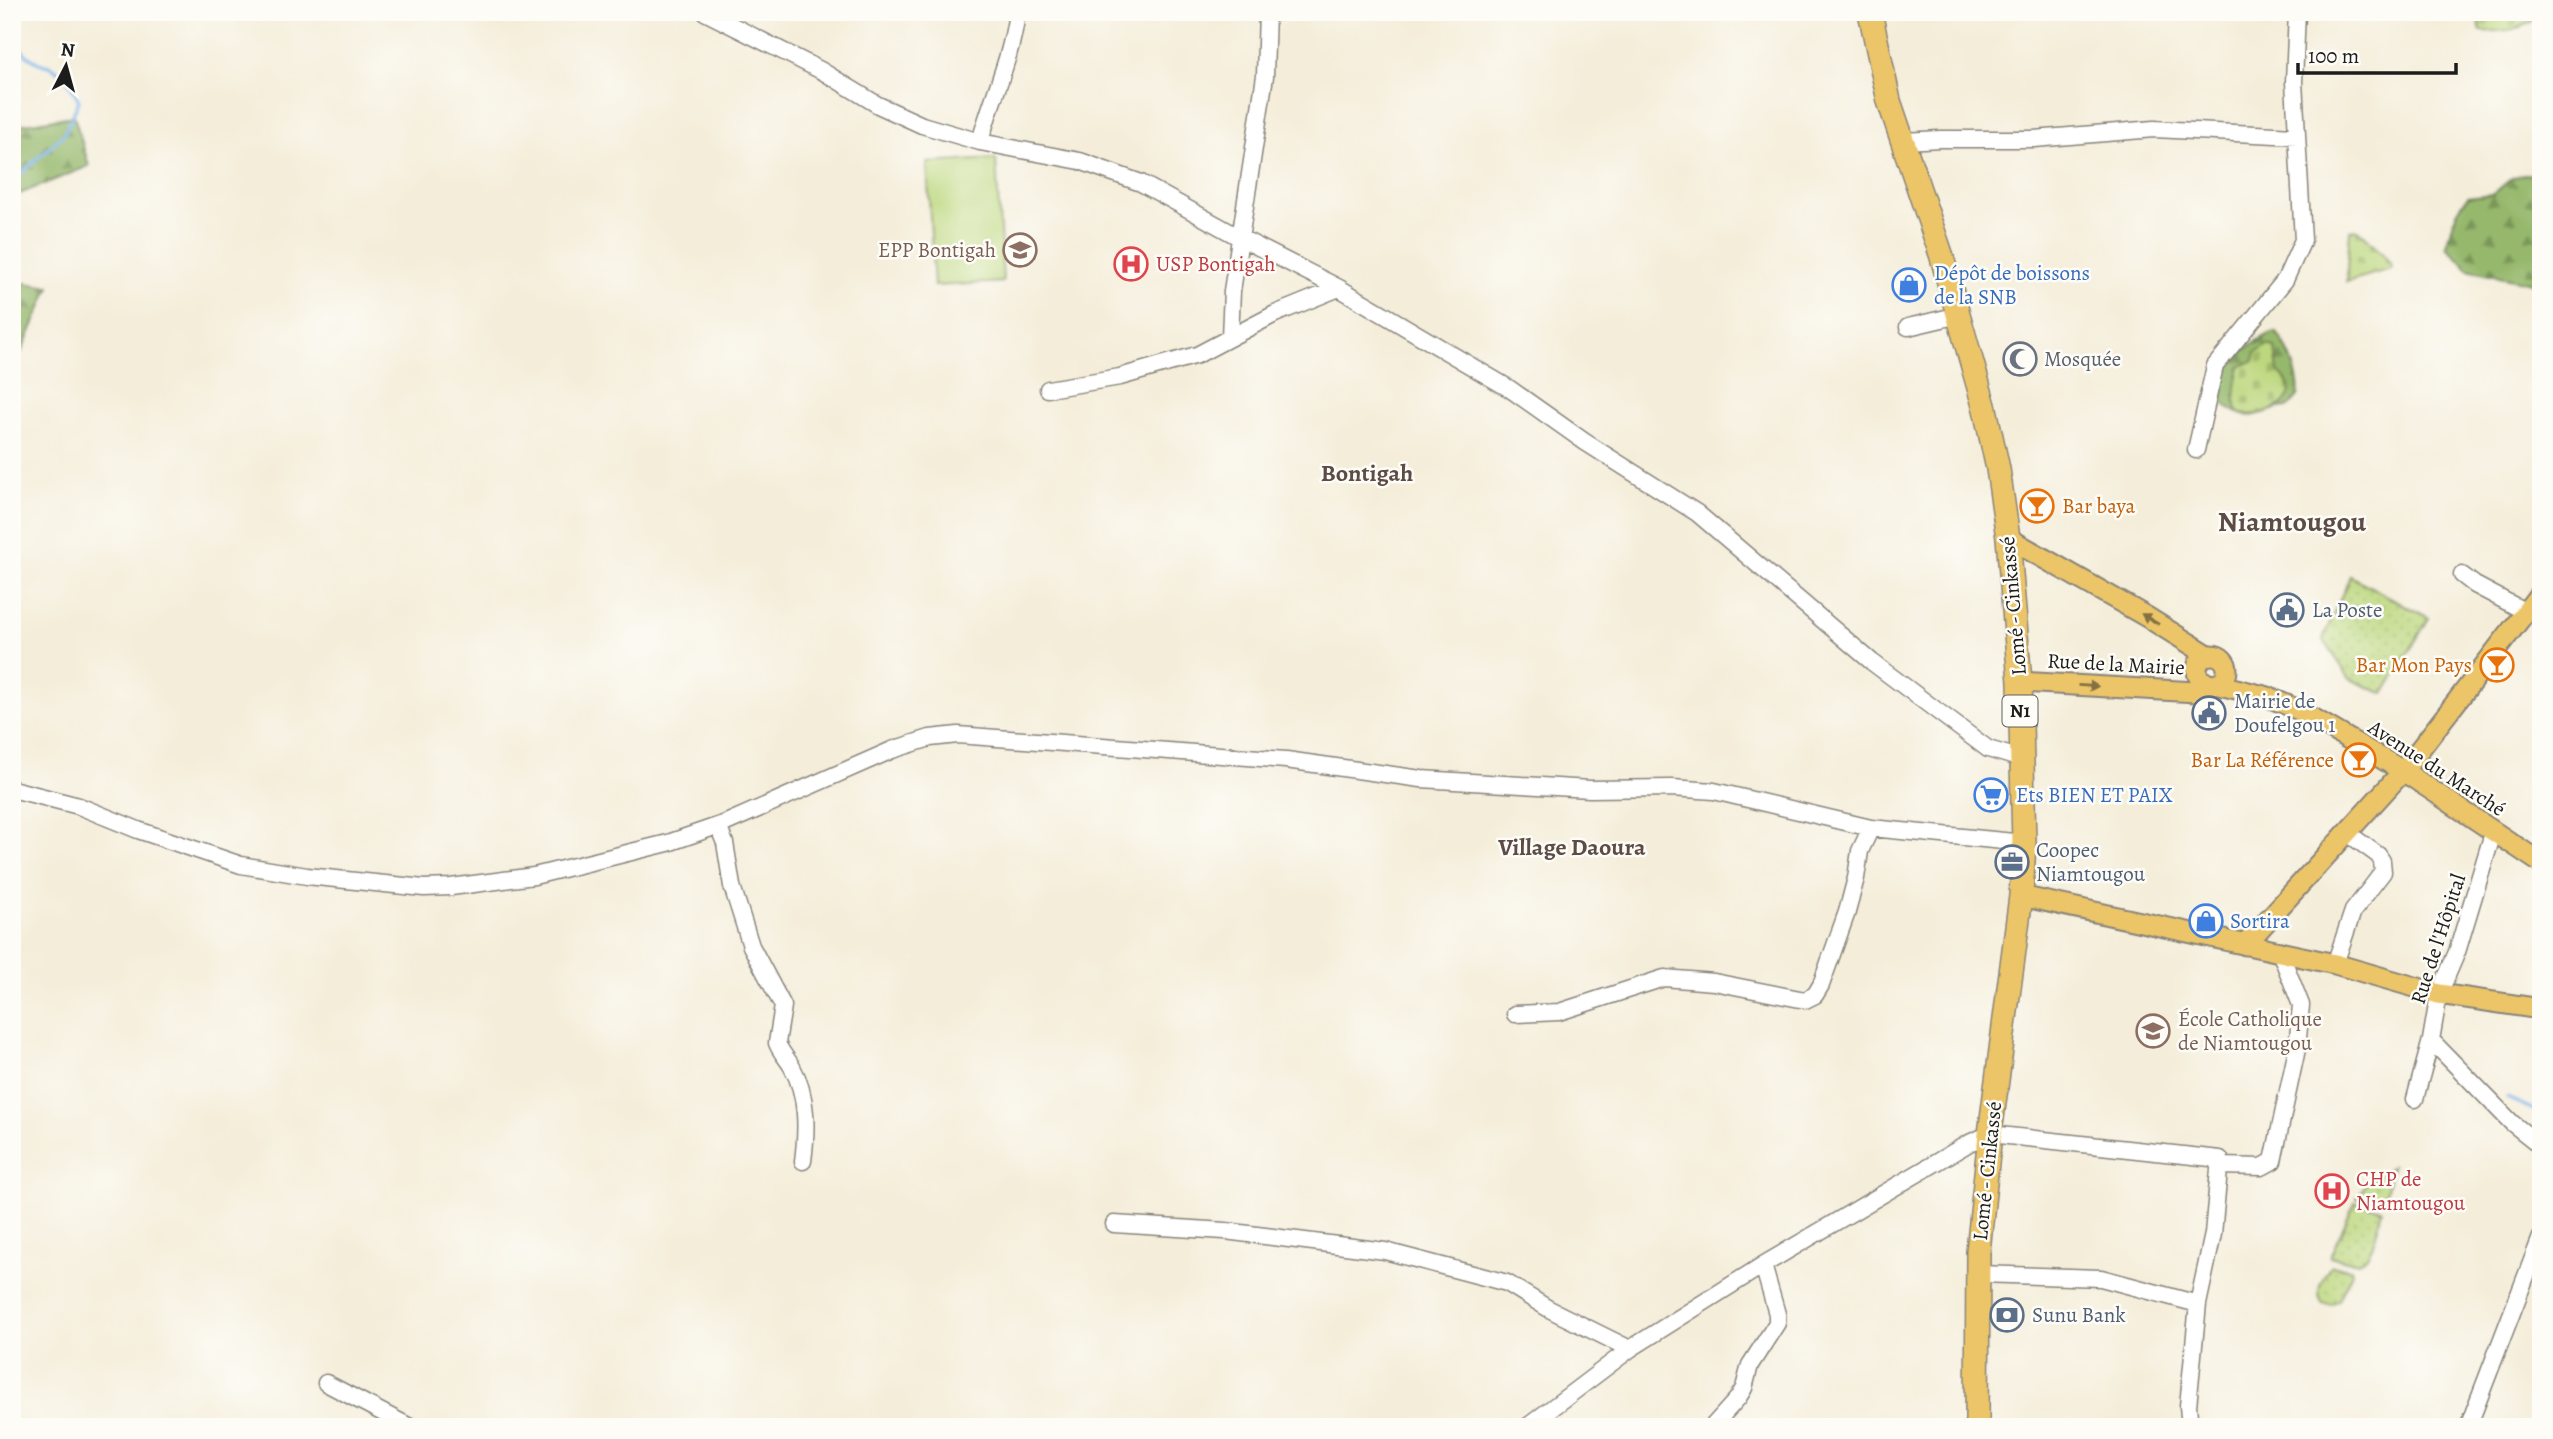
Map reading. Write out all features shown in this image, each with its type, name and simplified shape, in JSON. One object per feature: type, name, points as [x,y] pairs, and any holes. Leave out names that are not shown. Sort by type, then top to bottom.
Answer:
[{"type":"highway","name":"Lomé - Cinkassé","points":[[1870,12],[1889,101],[1959,315],[1985,409],[1998,469],[2008,538],[2020,682],[2024,843],[2021,896],[1990,1134],[1978,1274],[1977,1427]]},
{"type":"main road","points":[[2008,538],[2208,655],[2219,657],[2226,665],[2225,676],[2211,683],[2201,679],[2197,668],[2208,655]]},
{"type":"main road","points":[[2245,945],[2403,771],[2541,592]]},
{"type":"main road","name":"Avenue du Marché","points":[[2226,665],[2268,697]]},
{"type":"main road","name":"Rue de la Mairie","points":[[2020,682],[2196,692],[2211,683]]},
{"type":"main road","name":"Avenue du Marché","points":[[2211,683],[2268,697],[2299,710],[2403,771],[2541,863]]},
{"type":"main road","points":[[2021,896],[2334,964],[2439,994],[2541,1009]]},
{"type":"street","points":[[705,12],[822,71],[878,105],[922,125],[980,142],[1080,161],[1141,183],[1242,239],[1339,288],[1510,389],[1585,442],[1697,513],[1882,670],[1988,750],[2022,759]]},
{"type":"street","points":[[980,142],[989,108],[1014,40],[1017,12]]},
{"type":"street","points":[[1230,337],[1232,291],[1265,76],[1268,12]]},
{"type":"street","points":[[2196,450],[2215,366],[2285,280],[2303,240],[2294,82],[2297,12]]},
{"type":"street","points":[[1904,141],[2034,139],[2154,129],[2297,135]]},
{"type":"street","points":[[1048,389],[1095,383],[1196,355],[1275,314],[1339,288]]},
{"type":"street","points":[[1908,327],[1959,315]]},
{"type":"street","points":[[2462,575],[2475,585],[2526,612]]},
{"type":"street","points":[[12,789],[79,806],[138,830],[241,865],[307,876],[424,888],[534,876],[668,843],[718,826],[892,750],[930,738],[958,735],[1286,760],[1421,779],[1590,789],[1672,788],[1714,791],[1871,828],[2024,843]]},
{"type":"street","points":[[718,826],[725,843],[732,886],[751,946],[783,1006],[777,1043],[791,1064],[803,1096],[806,1127],[803,1161]]},
{"type":"street","points":[[1515,1014],[1559,1012],[1664,978],[1714,982],[1805,1000],[1815,995],[1843,922],[1856,878],[1860,851],[1871,828]]},
{"type":"street","points":[[2334,964],[2353,911],[2382,872],[2382,861],[2378,855],[2346,832]]},
{"type":"street","name":"Rue de l'Hôpital","points":[[2415,1099],[2431,1040],[2439,994],[2457,952],[2493,832]]},
{"type":"street","points":[[2219,1166],[2262,1167],[2273,1161],[2297,1049],[2301,1005],[2280,952]]},
{"type":"street","points":[[2431,1040],[2512,1123],[2541,1146]]},
{"type":"street","points":[[1527,1427],[1630,1349],[1763,1265],[1969,1143],[1990,1134],[2220,1159],[2213,1234],[2198,1304],[2188,1406],[2190,1427]]},
{"type":"street","points":[[1114,1224],[1225,1231],[1385,1251],[1507,1283],[1549,1309],[1630,1349]]},
{"type":"street","points":[[2468,1427],[2541,1237]]},
{"type":"street","points":[[1712,1427],[1738,1398],[1744,1388],[1750,1365],[1777,1323],[1777,1314],[1763,1265]]},
{"type":"street","points":[[1978,1274],[2101,1278],[2198,1304]]},
{"type":"street","points":[[326,1382],[410,1427]]},
{"type":"green space","points":[[2479,12],[2541,13],[2521,27],[2481,31],[2477,17]]},
{"type":"green space","points":[[74,116],[89,166],[12,197],[12,126]]},
{"type":"green space","points":[[996,159],[1003,282],[934,286],[927,163]]},
{"type":"green space","points":[[2524,174],[2541,175],[2541,285],[2468,269],[2447,246],[2454,220],[2468,197],[2493,194],[2512,178]]},
{"type":"green space","points":[[2355,229],[2380,251],[2392,266],[2391,269],[2346,282],[2350,231]]},
{"type":"green space","points":[[12,281],[50,287],[15,366],[12,365]]},
{"type":"green space","points":[[2276,332],[2293,362],[2298,380],[2298,396],[2288,407],[2252,415],[2241,414],[2226,405],[2220,394],[2221,381],[2227,368],[2250,345]]},
{"type":"green space","points":[[2268,345],[2275,348],[2278,372],[2288,384],[2289,394],[2284,402],[2264,413],[2243,414],[2238,411],[2235,401],[2240,367],[2254,360],[2256,353]]},
{"type":"green space","points":[[2350,576],[2429,618],[2384,694],[2350,679],[2323,639]]},
{"type":"green space","points":[[2392,1166],[2384,1202],[2357,1198],[2366,1184]]},
{"type":"green space","points":[[2355,1202],[2382,1209],[2368,1255],[2357,1262],[2330,1256]]},
{"type":"green space","points":[[2331,1265],[2351,1269],[2352,1272],[2339,1300],[2331,1304],[2322,1303],[2319,1288]]},
{"type":"waterway","points":[[12,174],[22,173],[64,134],[79,101],[59,72],[31,59],[21,49],[15,36],[16,12]]},
{"type":"waterway","points":[[2507,1098],[2541,1113]]},
{"type":"place","name":"EPP Bontigah","points":[[1020,250]]},
{"type":"place","name":"USP Bontigah","points":[[1131,264]]},
{"type":"place","name":"Dépôt de boissons de la SNB","points":[[1909,285]]},
{"type":"place","name":"Mosquée","points":[[2020,359]]},
{"type":"place","name":"Bar baya","points":[[2037,506]]},
{"type":"place","name":"La Poste","points":[[2287,610]]},
{"type":"place","name":"Bar Mon Pays","points":[[2497,665]]},
{"type":"place","name":"Mairie de Doufelgou 1","points":[[2209,713]]},
{"type":"place","name":"Bar La Référence","points":[[2359,760]]},
{"type":"place","name":"Ets BIEN ET PAIX","points":[[1991,795]]},
{"type":"place","name":"Coopec Niamtougou","points":[[2012,862]]},
{"type":"place","name":"Sortira","points":[[2206,921]]},
{"type":"place","name":"École Catholique de Niamtougou","points":[[2153,1031]]},
{"type":"place","name":"CHP de Niamtougou","points":[[2332,1191]]},
{"type":"place","name":"Sunu Bank","points":[[2007,1315]]},
{"type":"district","name":"Bontigah","points":[[1367,473]]},
{"type":"district","name":"Niamtougou","points":[[2292,522]]},
{"type":"district","name":"Village Daoura","points":[[1572,847]]}]
